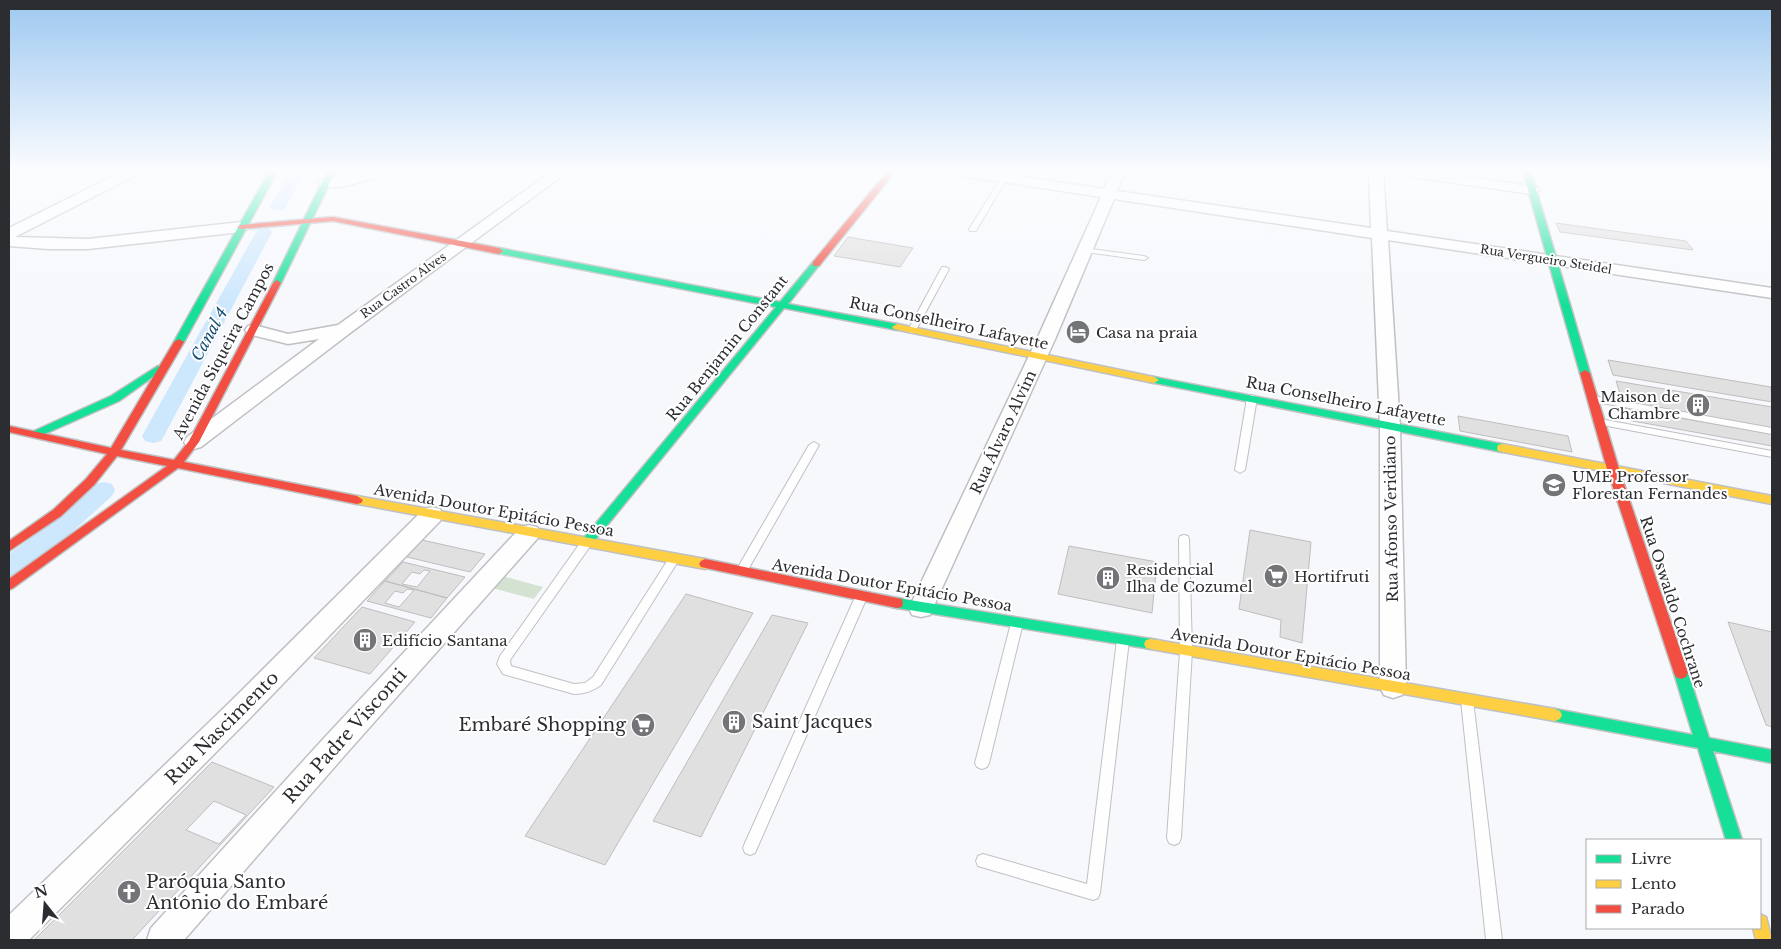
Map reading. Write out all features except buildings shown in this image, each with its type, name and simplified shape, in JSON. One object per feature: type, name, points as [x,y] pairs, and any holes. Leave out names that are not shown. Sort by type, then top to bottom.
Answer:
[{"type":"main road","points":[[9,547],[57,513],[90,482],[114,452],[172,356],[247,216]]},
{"type":"main road","name":"Avenida Siqueira Campos","points":[[9,585],[176,464],[194,442],[254,330],[309,216]]},
{"type":"main road","name":"Rua Benjamin Constant","points":[[587,542],[854,216]]},
{"type":"main road","name":"Rua Oswaldo Cochrane","points":[[1540,216],[1613,469],[1734,839]]},
{"type":"main road","name":"Rua Conselheiro Lafayette","points":[[241,227],[333,219],[462,242],[912,330],[1037,358],[1252,398],[1772,500]]},
{"type":"main road","points":[[36,434],[102,405],[151,376],[172,356]]},
{"type":"main road","name":"Avenida Doutor Epitácio Pessoa","points":[[9,429],[114,452],[432,515],[529,534],[587,542],[675,558],[921,608],[1123,639],[1467,698],[1772,756]]},
{"type":"main road","points":[[1761,926],[1765,940]]},
{"type":"street","points":[[9,234],[44,216]]},
{"type":"street","name":"Rua Castro Alves","points":[[194,442],[498,216]]},
{"type":"street","name":"Rua Álvaro Alvim","points":[[921,608],[1037,358],[1100,216]]},
{"type":"street","name":"Rua Vergueiro Steidel","points":[[1263,216],[1772,293]]},
{"type":"street","name":"Rua Afonso Veridiano","points":[[1379,216],[1390,426],[1394,687]]},
{"type":"street","points":[[9,241],[88,244],[241,227]]},
{"type":"street","points":[[254,330],[288,339],[344,329]]},
{"type":"street","name":"Rua Nascimento","points":[[9,937],[238,712],[432,515]]},
{"type":"street","name":"Rua Padre Visconti","points":[[163,940],[335,746],[529,534]]},
{"type":"lane","points":[[973,229],[981,216]]},
{"type":"lane","points":[[1086,250],[1144,258]]},
{"type":"lane","points":[[912,330],[945,270]]},
{"type":"lane","points":[[1240,470],[1252,398]]},
{"type":"lane","points":[[1593,398],[1772,431]]},
{"type":"lane","points":[[1600,421],[1772,454]]},
{"type":"lane","points":[[741,572],[814,445]]},
{"type":"lane","points":[[1174,838],[1186,651],[1184,539]]},
{"type":"lane","points":[[587,542],[504,659],[503,664],[506,670],[574,690],[584,689],[593,685],[597,682],[675,558]]},
{"type":"lane","points":[[750,848],[863,595]]},
{"type":"lane","points":[[982,763],[1017,623]]},
{"type":"lane","points":[[983,861],[1093,893],[1123,639]]},
{"type":"lane","points":[[1467,698],[1494,940]]},
{"type":"green space","points":[[502,576],[543,587],[534,599],[492,588]]},
{"type":"waterway","name":"Canal 4","points":[[153,436],[264,232]]},
{"type":"waterway","name":"Canal 4","points":[[9,567],[63,527],[104,490]]},
{"type":"traffic: fast","points":[[179,342],[249,216]]},
{"type":"traffic: fast","points":[[277,283],[309,216]]},
{"type":"traffic: fast","points":[[1540,216],[1585,373]]},
{"type":"traffic: fast","points":[[499,251],[897,327]]},
{"type":"traffic: fast","points":[[587,542],[816,264]]},
{"type":"traffic: fast","points":[[36,434],[84,414],[115,398],[130,390],[158,369]]},
{"type":"traffic: fast","points":[[1154,380],[1502,448]]},
{"type":"traffic: fast","points":[[897,603],[1151,644]]},
{"type":"traffic: fast","points":[[1681,673],[1734,839]]},
{"type":"traffic: fast","points":[[1555,715],[1772,756]]},
{"type":"traffic: slow","points":[[897,327],[1154,380]]},
{"type":"traffic: slow","points":[[1502,448],[1772,500]]},
{"type":"traffic: slow","points":[[357,500],[705,564]]},
{"type":"traffic: slow","points":[[1151,644],[1555,715]]},
{"type":"traffic: slow","points":[[1761,926],[1765,940]]},
{"type":"traffic: jam","points":[[816,264],[855,216]]},
{"type":"traffic: jam","points":[[241,227],[333,219],[499,251]]},
{"type":"traffic: jam","points":[[9,585],[177,464],[194,442],[277,283]]},
{"type":"traffic: jam","points":[[9,547],[57,513],[90,482],[114,452],[179,342]]},
{"type":"traffic: jam","points":[[1585,373],[1613,469],[1681,673]]},
{"type":"traffic: jam","points":[[9,429],[114,452],[357,500]]},
{"type":"traffic: jam","points":[[705,564],[897,603]]},
{"type":"place","name":"Casa na praia","points":[[1078,332]]},
{"type":"place","name":"Maison de Chambre","points":[[1698,405]]},
{"type":"place","name":"UME Professor Florestan Fernandes","points":[[1554,485]]},
{"type":"place","name":"Hortifruti","points":[[1276,576]]},
{"type":"place","name":"Residencial Ilha de Cozumel","points":[[1108,578]]},
{"type":"place","name":"Edifício Santana","points":[[365,640]]},
{"type":"place","name":"Saint Jacques","points":[[734,722]]},
{"type":"place","name":"Embaré Shopping","points":[[643,725]]},
{"type":"place","name":"Paróquia Santo Antônio do Embaré","points":[[129,892]]}]
